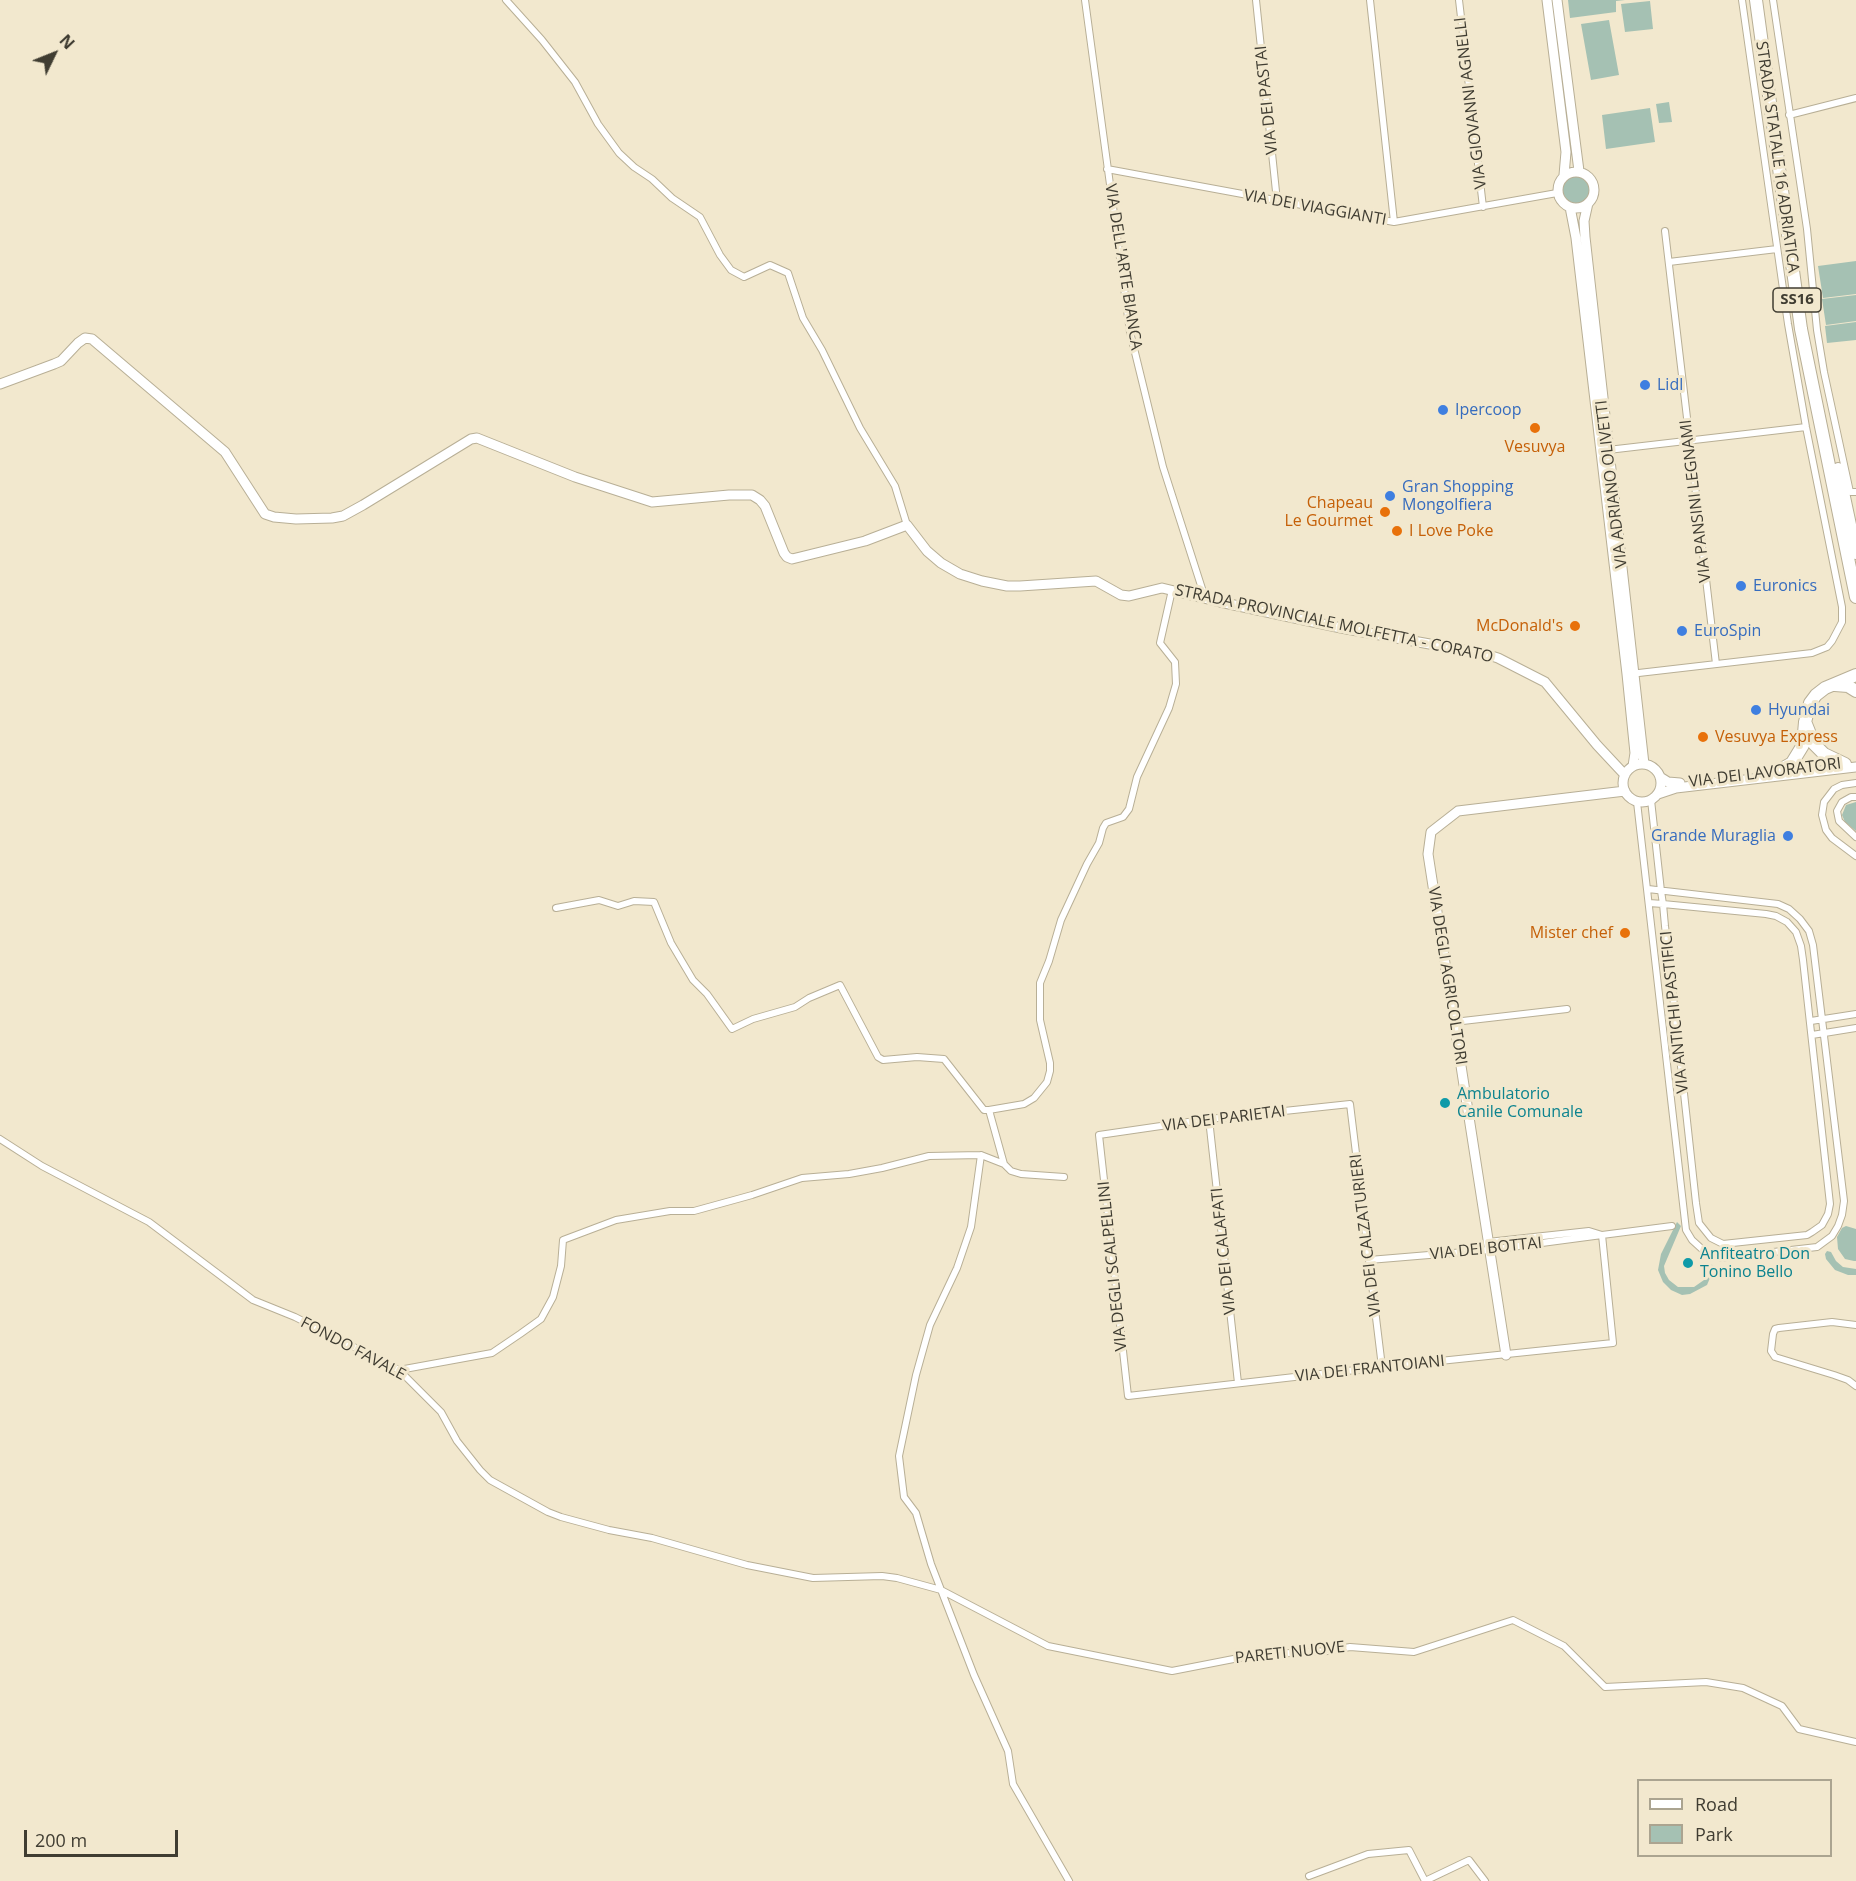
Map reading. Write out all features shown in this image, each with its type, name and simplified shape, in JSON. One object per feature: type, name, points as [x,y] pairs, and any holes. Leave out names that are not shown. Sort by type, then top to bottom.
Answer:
[{"type":"highway","name":"STRADA STATALE 16 ADRIATICA","points":[[1756,0],[1801,329],[1856,595],[1856,610]]},
{"type":"highway","name":"STRADA STATALE 16 ADRIATICA","points":[[1764,0],[1807,324],[1856,553]]},
{"type":"highway","points":[[1778,771],[1792,763],[1803,745],[1805,722],[1810,703],[1825,688],[1856,675]]},
{"type":"highway","points":[[1834,685],[1848,686],[1856,691]]},
{"type":"highway","points":[[1805,722],[1814,744],[1824,754],[1852,764]]},
{"type":"street","points":[[0,384],[61,361],[85,338],[92,339],[225,452],[265,514],[274,517],[308,519],[343,516],[462,444],[477,438],[602,487],[652,502],[752,495],[765,506],[784,553],[792,559],[865,541],[907,525],[895,486],[860,428],[822,350],[803,318],[788,273],[770,265],[744,278],[731,270],[720,255],[700,217],[672,198],[619,153],[598,124],[575,82],[506,0]]},
{"type":"street","name":"VIA DELL'ARTE BIANCA","points":[[1085,0],[1131,332],[1163,467],[1205,598]]},
{"type":"street","name":"VIA DEI PASTAI","points":[[1256,0],[1277,201]]},
{"type":"street","points":[[1370,0],[1394,222]]},
{"type":"street","name":"VIA GIOVANNI AGNELLI","points":[[1459,0],[1483,207]]},
{"type":"street","points":[[1548,0],[1566,152],[1564,175]]},
{"type":"street","name":"VIA ADRIANO OLIVETTI","points":[[1557,0],[1579,171],[1589,177],[1594,187],[1584,221],[1585,237],[1630,674],[1635,753],[1633,766]]},
{"type":"street","points":[[1630,674],[1812,653],[1827,646],[1842,622],[1842,607],[1806,427],[1777,249],[1742,0]]},
{"type":"street","points":[[1773,0],[1807,229],[1817,330],[1824,372],[1850,492],[1856,492]]},
{"type":"street","points":[[1789,114],[1856,98]]},
{"type":"street","name":"VIA DEI VIAGGIANTI","points":[[1107,169],[1394,222],[1557,193]]},
{"type":"street","points":[[1579,171],[1568,172],[1564,175],[1557,186],[1557,193],[1562,202],[1570,207],[1579,208],[1588,203]]},
{"type":"street","name":"VIA ADRIANO OLIVETTI","points":[[1570,207],[1576,238],[1630,674],[1644,764]]},
{"type":"street","name":"VIA PANSINI LEGNAMI","points":[[1665,231],[1716,664]]},
{"type":"street","points":[[1669,262],[1777,249]]},
{"type":"street","points":[[1608,450],[1806,427]]},
{"type":"street","name":"STRADA PROVINCIALE MOLFETTA - CORATO","points":[[907,525],[927,551],[941,563],[972,579],[1014,586],[1096,580],[1121,595],[1129,596],[1162,588],[1348,629],[1498,658],[1545,682],[1625,775]]},
{"type":"street","points":[[556,908],[599,900],[618,906],[634,901],[654,902],[671,944],[693,980],[707,994],[732,1029],[753,1019],[795,1007],[809,998],[840,985],[878,1057],[883,1059],[917,1057],[944,1059],[984,1110],[1024,1104],[1034,1098],[1047,1082],[1050,1063],[1040,1020],[1040,983],[1049,961],[1060,920],[1099,843],[1106,823],[1122,817],[1129,809],[1137,777],[1169,708],[1176,684],[1177,669],[1173,657],[1162,647],[1160,640],[1172,590]]},
{"type":"street","points":[[1644,764],[1654,768],[1660,777],[1675,785],[1655,797],[1637,802],[1631,799],[1625,791],[1623,782],[1625,775],[1633,766],[1644,764]]},
{"type":"street","name":"VIA DEI LAVORATORI","points":[[1675,785],[1852,764]]},
{"type":"street","name":"VIA DEI LAVORATORI","points":[[1675,785],[1852,764]]},
{"type":"street","points":[[1655,797],[1661,787],[1660,777]]},
{"type":"street","points":[[1856,783],[1834,789],[1824,802],[1822,815],[1826,830],[1856,856]]},
{"type":"street","name":"VIA DEGLI AGRICOLTORI","points":[[1506,1355],[1428,854],[1431,832],[1458,811],[1625,791]]},
{"type":"street","name":"VIA ANTICHI PASTIFICI","points":[[1655,797],[1661,891],[1699,1223],[1711,1239],[1723,1244],[1807,1235],[1822,1225],[1828,1214],[1830,1204],[1812,1035]]},
{"type":"street","points":[[1856,797],[1842,801],[1837,811],[1842,826],[1856,837]]},
{"type":"street","name":"VIA ANTICHI PASTIFICI","points":[[1637,802],[1684,1218],[1686,1230],[1697,1245],[1710,1255],[1725,1259],[1817,1247],[1832,1236],[1838,1226],[1844,1201],[1824,1033]]},
{"type":"street","points":[[1648,889],[1768,902],[1789,909],[1809,931],[1813,945],[1824,1033]]},
{"type":"street","points":[[1649,903],[1776,916],[1787,922],[1796,932],[1801,946],[1812,1035],[1856,1028]]},
{"type":"street","points":[[1805,975],[1816,974]]},
{"type":"street","points":[[1454,1022],[1567,1009]]},
{"type":"street","points":[[1811,1021],[1856,1014]]},
{"type":"street","name":"VIA DEI PARIETAI","points":[[1099,1135],[1209,1119],[1350,1104]]},
{"type":"street","name":"VIA DEI CALZATURIERI","points":[[1350,1104],[1382,1367]]},
{"type":"street","points":[[989,1110],[1004,1164]]},
{"type":"street","name":"VIA DEI CALAFATI","points":[[1209,1119],[1238,1383]]},
{"type":"street","name":"VIA DEGLI SCALPELLINI","points":[[1099,1135],[1128,1396]]},
{"type":"street","name":"FONDO FAVALE","points":[[0,1139],[42,1166],[149,1222],[253,1300],[295,1317],[399,1370],[441,1412],[458,1441],[490,1480],[548,1512],[747,1565],[813,1578],[897,1578],[941,1590]]},
{"type":"street","points":[[981,1155],[971,1227],[957,1268],[930,1325],[916,1375],[899,1456],[904,1497],[916,1513],[931,1564],[974,1676],[1008,1751],[1013,1784],[1069,1881]]},
{"type":"street","points":[[399,1370],[492,1353],[541,1319],[553,1297],[561,1266],[563,1240],[616,1220],[670,1211],[694,1211],[752,1196],[802,1178],[849,1174],[929,1156],[981,1155],[1021,1174],[1064,1177]]},
{"type":"street","name":"VIA DEI BOTTAI","points":[[1369,1260],[1489,1246],[1589,1231],[1602,1235],[1672,1226]]},
{"type":"street","name":"VIA DEI FRANTOIANI","points":[[1128,1396],[1613,1343],[1602,1235]]},
{"type":"street","points":[[1856,1325],[1832,1322],[1775,1329],[1771,1351],[1775,1357],[1848,1380],[1856,1386]]},
{"type":"street","name":"PARETI NUOVE","points":[[941,1590],[1048,1646],[1172,1671],[1254,1655],[1328,1651],[1350,1647],[1414,1652],[1513,1620],[1564,1646],[1605,1687],[1706,1682],[1743,1688],[1782,1706],[1799,1729],[1856,1742]]},
{"type":"street","points":[[1309,1876],[1368,1854],[1409,1850],[1425,1881],[1469,1860],[1485,1881]]},
{"type":"green space","points":[[1568,0],[1625,0],[1616,1],[1616,12],[1570,18]]},
{"type":"green space","points":[[1650,1],[1653,29],[1625,32],[1621,4]]},
{"type":"green space","points":[[1609,20],[1619,75],[1591,80],[1581,24]]},
{"type":"green space","points":[[1669,102],[1672,122],[1659,123],[1656,104]]},
{"type":"green space","points":[[1650,108],[1655,142],[1606,149],[1602,115]]},
{"type":"green space","points":[[1576,174],[1587,178],[1591,189],[1587,200],[1576,204],[1565,200],[1561,189],[1565,178]]},
{"type":"green space","points":[[1856,261],[1856,294],[1823,298],[1818,266]]},
{"type":"green space","points":[[1856,295],[1856,321],[1826,325],[1822,299]]},
{"type":"green space","points":[[1856,322],[1856,340],[1827,343],[1825,326]]},
{"type":"green space","points":[[1856,802],[1856,831],[1845,822],[1842,815],[1846,805]]},
{"type":"green space","points":[[1677,1222],[1681,1226],[1664,1266],[1669,1280],[1678,1287],[1694,1287],[1704,1280],[1710,1264],[1715,1266],[1707,1285],[1690,1294],[1682,1295],[1671,1290],[1663,1282],[1658,1270],[1661,1254]]},
{"type":"green space","points":[[1846,1226],[1856,1229],[1856,1261],[1845,1259],[1838,1249],[1837,1237],[1842,1228]]},
{"type":"green space","points":[[1827,1251],[1831,1252],[1843,1267],[1856,1269],[1856,1275],[1848,1275],[1835,1270],[1826,1259]]},
{"type":"place","name":"Lidl","points":[[1645,385]]},
{"type":"place","name":"Ipercoop","points":[[1443,410]]},
{"type":"place","name":"Vesuvya","points":[[1535,428]]},
{"type":"place","name":"Gran Shopping Mongolfiera","points":[[1390,496]]},
{"type":"place","name":"Chapeau Le Gourmet","points":[[1385,512]]},
{"type":"place","name":"I Love Poke","points":[[1397,531]]},
{"type":"place","name":"Euronics","points":[[1741,586]]},
{"type":"place","name":"McDonald's","points":[[1575,626]]},
{"type":"place","name":"EuroSpin","points":[[1682,631]]},
{"type":"place","name":"Hyundai","points":[[1756,710]]},
{"type":"place","name":"Vesuvya Express","points":[[1703,737]]},
{"type":"place","name":"Grande Muraglia","points":[[1788,836]]},
{"type":"place","name":"Mister chef","points":[[1625,933]]},
{"type":"place","name":"Ambulatorio Canile Comunale","points":[[1445,1103]]},
{"type":"place","name":"Anfiteatro Don Tonino Bello","points":[[1688,1263]]}]
